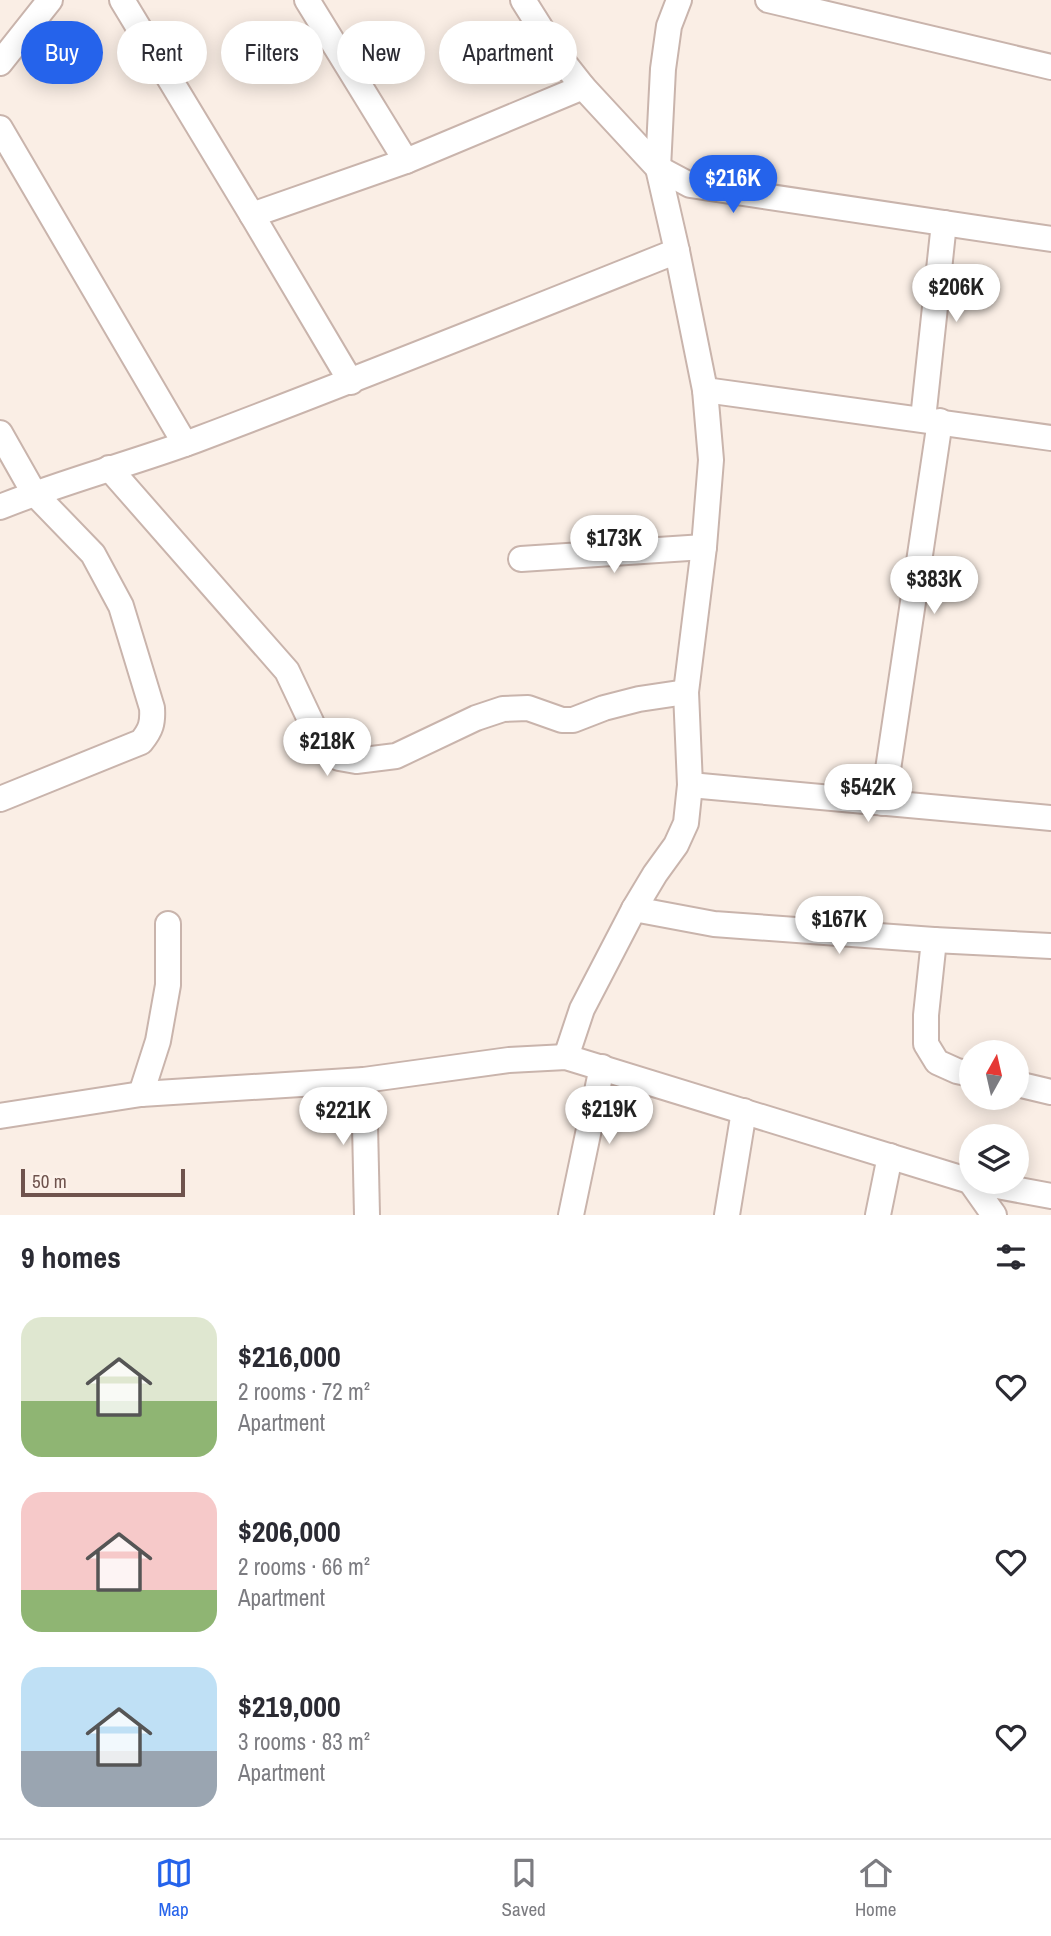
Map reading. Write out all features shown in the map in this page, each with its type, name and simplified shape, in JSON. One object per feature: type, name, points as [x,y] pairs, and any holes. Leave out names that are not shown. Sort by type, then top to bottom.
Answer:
[{"type":"street","points":[[0,63],[50,0]]},
{"type":"street","points":[[122,0],[351,382]]},
{"type":"street","points":[[307,0],[405,161]]},
{"type":"street","points":[[523,0],[557,54],[583,87],[658,167],[690,185],[1051,239]]},
{"type":"street","points":[[566,1057],[582,1009],[634,909],[676,845],[686,823],[690,785],[686,692],[704,547],[711,460],[705,390],[658,167],[663,69],[669,26],[679,0]]},
{"type":"street","points":[[768,0],[1051,67]]},
{"type":"street","points":[[252,215],[405,161],[583,87]]},
{"type":"street","points":[[0,128],[185,444]]},
{"type":"street","points":[[883,803],[931,420],[944,223]]},
{"type":"street","points":[[0,507],[34,493],[185,444],[351,382],[677,251]]},
{"type":"street","points":[[705,390],[1051,438]]},
{"type":"street","points":[[0,433],[34,493],[93,554],[121,606],[152,708],[153,722],[141,742],[0,799]]},
{"type":"street","points":[[109,468],[287,671],[322,746],[339,758],[356,761],[396,757],[476,718],[503,709],[528,708],[562,720],[573,720],[639,699],[686,692]]},
{"type":"street","points":[[521,559],[704,547]]},
{"type":"street","points":[[690,785],[1051,818]]},
{"type":"street","points":[[634,909],[715,924],[1051,946]]},
{"type":"street","points":[[141,1094],[158,1041],[166,996],[169,924]]},
{"type":"street","points":[[934,940],[926,1015],[926,1044],[937,1062],[959,1071]]},
{"type":"street","points":[[0,1116],[141,1094],[364,1080],[509,1060],[566,1057],[959,1177]]},
{"type":"street","points":[[571,1215],[602,1067]]},
{"type":"street","points":[[364,1080],[367,1215]]},
{"type":"street","points":[[1029,1087],[1051,1092]]},
{"type":"street","points":[[727,1215],[744,1111]]},
{"type":"street","points":[[878,1215],[890,1156]]},
{"type":"street","points":[[1029,1192],[1051,1196]]},
{"type":"street","points":[[980,1194],[994,1215]]}]
